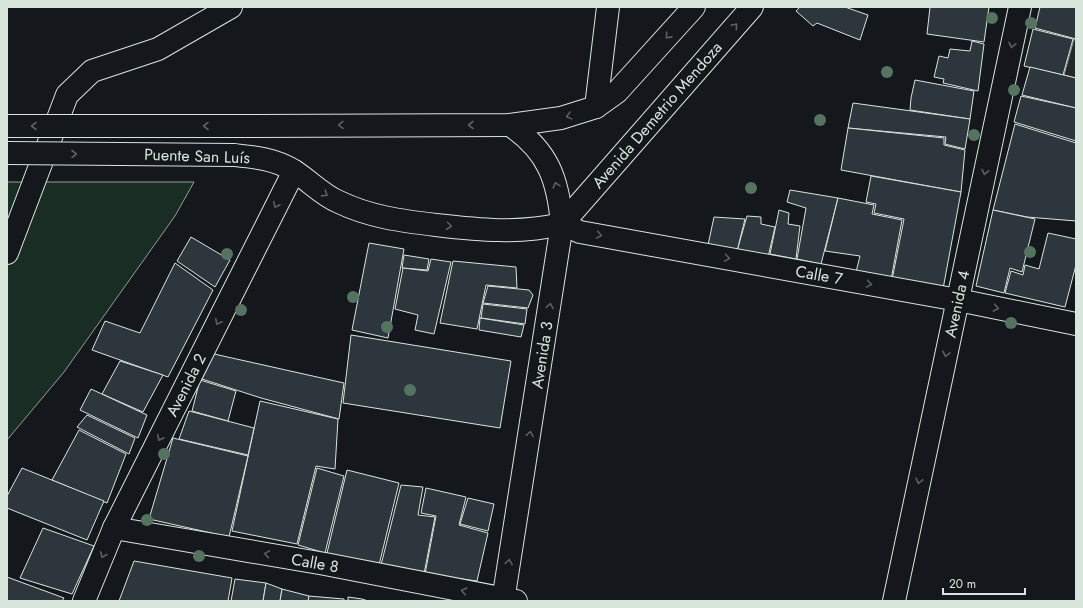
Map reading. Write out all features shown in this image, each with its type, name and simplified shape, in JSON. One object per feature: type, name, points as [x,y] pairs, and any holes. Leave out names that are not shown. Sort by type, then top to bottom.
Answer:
[{"type":"main road","points":[[7,253],[67,95],[92,71],[158,49],[231,7]]},
{"type":"main road","points":[[596,107],[608,7]]},
{"type":"main road","points":[[510,125],[561,118],[596,107],[626,84],[694,7]]},
{"type":"main road","name":"Avenida Demetrio Mendoza","points":[[562,224],[752,7]]},
{"type":"main road","name":"Avenida 4","points":[[894,601],[1020,7]]},
{"type":"main road","name":"Avenida 3","points":[[508,600],[562,224],[559,195],[550,168],[533,143],[510,125]]},
{"type":"main road","name":"Puente San Luís","points":[[7,126],[510,125]]},
{"type":"main road","name":"Puente San Luís","points":[[7,153],[234,155],[256,157],[275,162],[294,171],[337,202],[374,216],[490,231],[531,229],[562,224]]},
{"type":"main road","name":"Avenida 2","points":[[84,601],[114,528],[294,171]]},
{"type":"main road","name":"Calle 7","points":[[562,224],[580,232],[958,300],[1076,324]]},
{"type":"main road","name":"Calle 8","points":[[114,528],[325,564],[508,600]]},
{"type":"green space","points":[[7,182],[194,182],[175,216],[64,372],[7,440]]},
{"type":"shaded area","points":[[1074,39],[1076,40],[1076,78],[1064,75]]},
{"type":"building","points":[[800,7],[845,7],[868,15],[860,40],[817,23],[813,26],[796,11]]},
{"type":"building","points":[[930,7],[989,7],[984,42],[927,34]]},
{"type":"building","points":[[1040,7],[1076,7],[1076,39],[1035,28]]},
{"type":"building","points":[[1033,29],[1073,39],[1063,75],[1024,66]]},
{"type":"building","points":[[972,41],[984,44],[978,91],[943,83],[944,79],[934,77],[939,56],[948,58],[950,49],[970,51]]},
{"type":"building","points":[[1030,67],[1076,78],[1076,108],[1022,95]]},
{"type":"building","points":[[915,80],[974,91],[970,119],[910,110]]},
{"type":"building","points":[[1021,96],[1076,108],[1076,141],[1014,122]]},
{"type":"building","points":[[853,103],[970,119],[965,149],[945,144],[946,137],[848,128]]},
{"type":"building","points":[[1015,124],[1076,143],[1076,221],[1027,217],[993,210]]},
{"type":"building","points":[[848,128],[944,138],[944,145],[965,150],[961,192],[841,170]]},
{"type":"building","points":[[871,176],[961,192],[943,289],[892,280],[904,219],[874,213],[876,204],[866,202]]},
{"type":"building","points":[[790,190],[838,198],[821,264],[797,259],[806,208],[787,202]]},
{"type":"building","points":[[838,198],[874,205],[872,214],[902,220],[891,280],[856,272],[860,256],[825,251]]},
{"type":"building","points":[[779,210],[789,213],[788,224],[800,226],[796,259],[770,254]]},
{"type":"building","points":[[993,210],[1035,219],[1022,272],[1010,268],[1004,293],[976,286]]},
{"type":"building","points":[[747,216],[761,217],[761,224],[775,227],[768,257],[737,251]]},
{"type":"building","points":[[714,217],[745,219],[737,251],[708,245]]},
{"type":"building","points":[[1048,233],[1076,239],[1076,265],[1065,307],[1005,293],[1011,271],[1023,275],[1025,265],[1039,269]]},
{"type":"building","points":[[191,237],[230,260],[215,287],[177,261]]},
{"type":"building","points":[[369,243],[404,249],[388,338],[352,330]]},
{"type":"building","points":[[404,255],[429,259],[427,270],[402,268]]},
{"type":"building","points":[[431,259],[451,262],[434,334],[415,330],[418,315],[395,309],[403,268],[428,271]]},
{"type":"building","points":[[453,261],[516,267],[517,288],[486,285],[477,329],[440,323]]},
{"type":"building","points":[[175,263],[213,290],[168,377],[92,350],[105,321],[140,333]]},
{"type":"building","points":[[488,286],[529,290],[533,295],[528,308],[483,303]]},
{"type":"building","points":[[483,304],[527,309],[525,324],[481,318]]},
{"type":"building","points":[[480,318],[524,325],[521,337],[479,330]]},
{"type":"building","points":[[351,335],[511,361],[500,428],[343,403]]},
{"type":"building","points":[[214,354],[344,383],[339,419],[261,398],[202,379]]},
{"type":"building","points":[[120,361],[163,375],[143,412],[102,394]]},
{"type":"building","points":[[200,380],[236,391],[228,421],[192,411]]},
{"type":"building","points":[[91,389],[147,415],[138,438],[80,410]]},
{"type":"building","points":[[260,401],[338,419],[335,469],[316,466],[297,544],[232,531]]},
{"type":"building","points":[[189,411],[254,428],[248,455],[179,439]]},
{"type":"building","points":[[87,415],[135,438],[129,454],[77,427]]},
{"type":"building","points":[[79,430],[126,454],[107,503],[52,480]]},
{"type":"building","points":[[173,438],[248,456],[229,537],[149,519]]},
{"type":"building","points":[[22,468],[104,501],[87,540],[7,508],[7,496]]},
{"type":"building","points":[[317,468],[344,476],[325,553],[298,545]]},
{"type":"building","points":[[347,470],[399,483],[379,565],[327,553]]},
{"type":"building","points":[[401,485],[423,487],[418,515],[435,517],[424,574],[381,565]]},
{"type":"building","points":[[426,488],[466,497],[459,525],[488,533],[477,581],[425,574],[436,516],[421,513]]},
{"type":"building","points":[[468,498],[494,504],[488,531],[460,524]]},
{"type":"building","points":[[43,528],[94,546],[72,594],[20,578]]},
{"type":"building","points":[[134,561],[232,578],[228,601],[119,601]]},
{"type":"building","points":[[7,577],[64,598],[62,601],[7,601]]},
{"type":"building","points":[[235,579],[266,583],[263,601],[231,601]]},
{"type":"building","points":[[266,583],[282,589],[280,601],[263,601]]},
{"type":"building","points":[[282,589],[309,596],[308,601],[280,601]]},
{"type":"building","points":[[309,596],[344,599],[344,601],[308,601]]},
{"type":"building","points":[[348,597],[362,599],[368,601],[348,601]]}]
